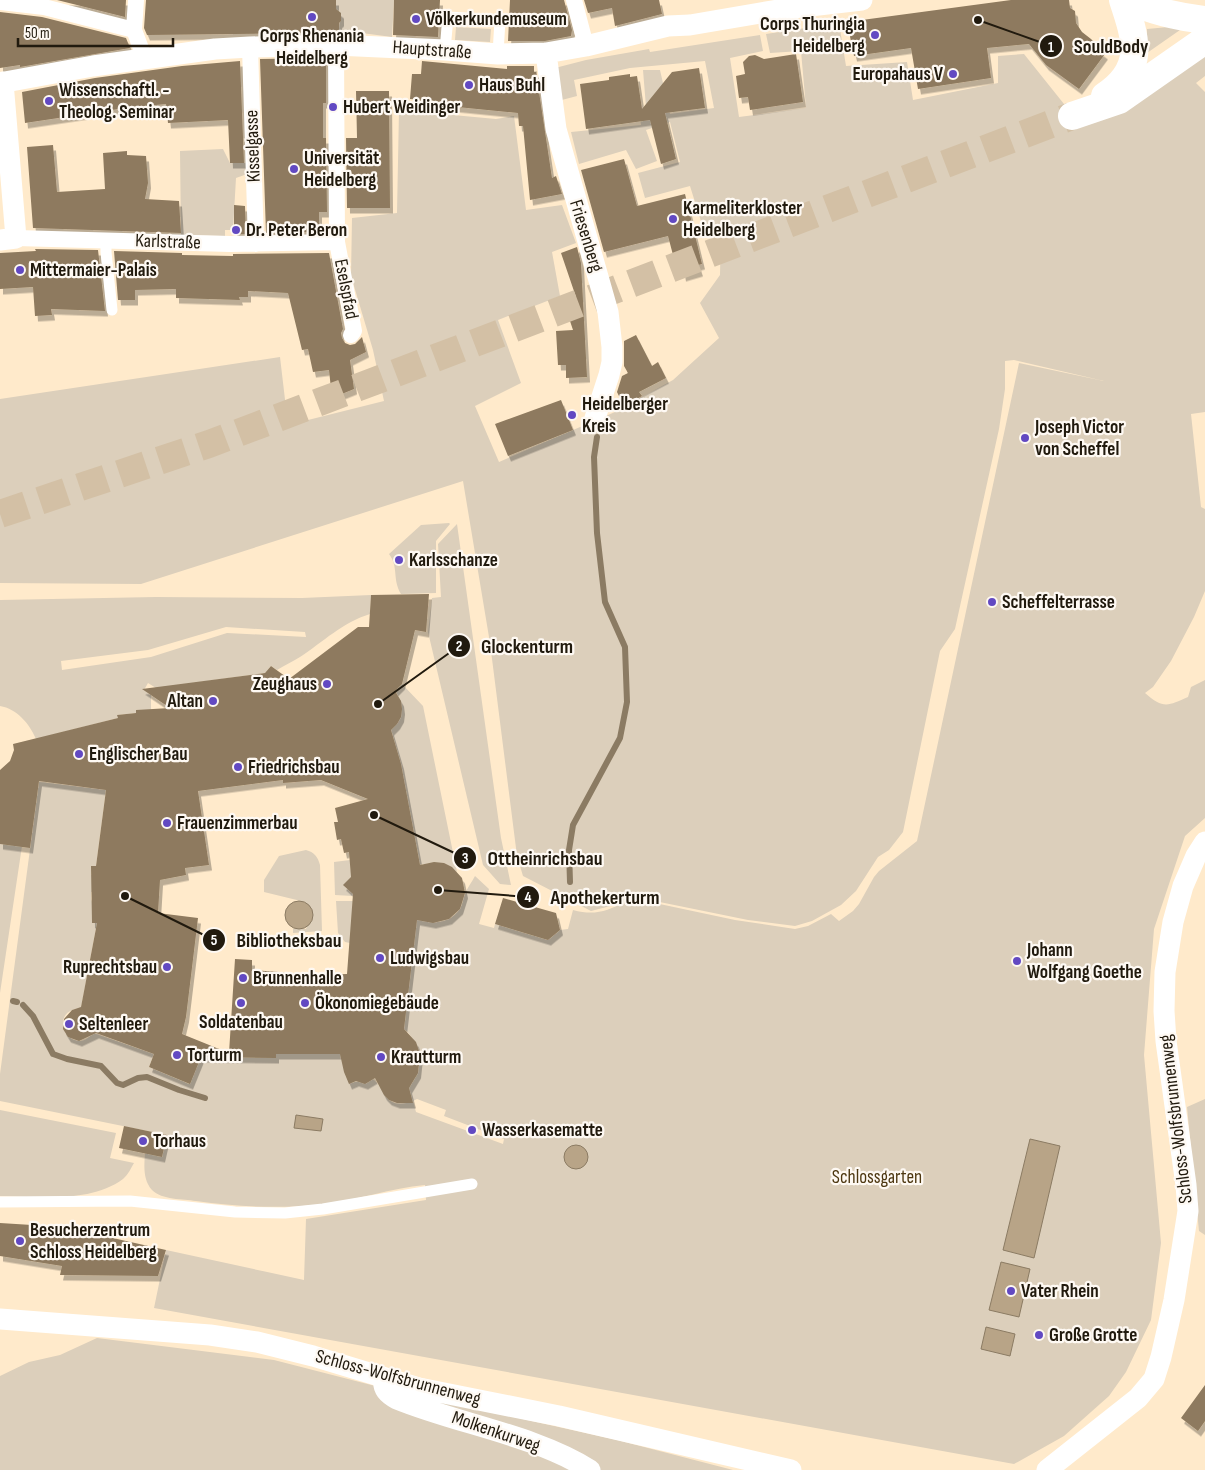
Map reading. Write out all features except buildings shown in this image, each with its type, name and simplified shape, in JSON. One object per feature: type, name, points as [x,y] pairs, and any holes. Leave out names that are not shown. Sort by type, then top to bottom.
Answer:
[{"type":"main road","points":[[1123,0],[1136,43],[1132,66],[1122,82],[1108,95],[1072,116],[1119,100],[1205,40]]},
{"type":"main road","points":[[1129,0],[1146,8],[1170,15],[1205,20]]},
{"type":"street","points":[[136,0],[134,30],[145,59]]},
{"type":"street","points":[[574,0],[586,46]]},
{"type":"street","name":"Hauptstraße","points":[[1,82],[215,49],[250,47],[336,54],[445,50],[498,54],[546,53],[586,46],[668,26],[862,0]]},
{"type":"street","points":[[0,2],[44,7],[134,30]]},
{"type":"street","name":"Kisselgasse","points":[[250,47],[256,244]]},
{"type":"street","name":"Friesenberg","points":[[546,53],[556,129],[608,312],[612,355],[609,376],[593,414]]},
{"type":"street","name":"Eselspfad","points":[[336,54],[337,242],[354,332],[351,335]]},
{"type":"street","points":[[1,82],[8,239]]},
{"type":"street","name":"Karlstraße","points":[[8,239],[256,244],[337,242]]},
{"type":"street","name":"Schloss-Wolfsbrunnenweg","points":[[1047,1470],[1138,1398],[1154,1379],[1161,1357],[1174,1300],[1188,1211],[1166,1041],[1164,1011],[1165,972],[1173,922],[1183,886],[1196,856],[1205,842]]},
{"type":"street","name":"Schloss-Wolfsbrunnenweg","points":[[0,1319],[227,1337],[305,1354],[419,1388],[577,1420],[791,1470]]},
{"type":"street","name":"Molkenkurweg","points":[[384,1378],[384,1388],[388,1394],[397,1399],[528,1443],[571,1459],[590,1470]]},
{"type":"lane","points":[[445,50],[448,17],[500,20],[498,54]]},
{"type":"lane","points":[[106,240],[112,310]]},
{"type":"lane","points":[[0,1202],[130,1202],[235,1212],[285,1213],[324,1209],[472,1184]]},
{"type":"green space","points":[[336,0],[394,0],[392,37],[339,30],[341,14],[336,10]]},
{"type":"green space","name":"Schlossgarten","points":[[839,23],[846,66],[907,62],[913,100],[998,83],[998,56],[1024,54],[1068,109],[1205,53],[1205,76],[1196,83],[1205,92],[1205,412],[1191,414],[1201,507],[1205,509],[1205,591],[1171,661],[1153,687],[1145,693],[1156,702],[1170,704],[1188,697],[1191,687],[1205,680],[1205,818],[1185,836],[1154,929],[1144,1055],[1161,1243],[1151,1320],[1126,1372],[1109,1396],[1064,1436],[1014,1464],[154,1308],[166,1250],[304,1280],[306,1219],[426,1200],[425,1185],[324,1204],[276,1207],[212,1203],[161,1196],[149,1186],[144,1163],[145,1153],[162,1157],[167,1135],[0,1101],[0,1074],[39,782],[106,790],[96,866],[91,866],[91,875],[96,875],[96,892],[91,892],[91,899],[96,913],[92,914],[92,923],[97,923],[81,1008],[70,1011],[64,1017],[65,1032],[70,1038],[77,1041],[85,1040],[93,1033],[154,1054],[149,1067],[189,1084],[201,1057],[276,1058],[276,1054],[343,1054],[347,1078],[350,1083],[373,1079],[392,1102],[404,1104],[412,1101],[408,1088],[417,1073],[419,1057],[415,1042],[404,1029],[417,918],[429,922],[440,922],[451,918],[460,909],[466,892],[475,876],[489,889],[479,924],[494,928],[495,924],[548,940],[560,930],[568,929],[573,910],[588,913],[600,912],[626,902],[591,911],[523,876],[517,856],[490,643],[463,481],[141,584],[0,583],[0,399],[280,357],[288,425],[384,401],[373,350],[351,276],[352,218],[397,213],[399,110],[496,119],[514,116],[526,210],[562,205],[576,243],[552,252],[560,296],[498,320],[521,383],[475,406],[499,462],[615,412],[673,380],[719,338],[700,303],[720,275],[721,228],[704,231],[690,186],[645,198],[638,173],[680,162],[670,122],[646,130],[657,161],[636,169],[626,150],[579,164],[571,132],[641,125],[639,110],[646,107],[643,70],[660,70],[670,114],[714,108],[705,61],[630,68],[574,80],[577,96],[558,101],[555,68],[586,60],[649,49],[650,52],[760,35],[763,51],[730,58],[739,117],[806,108],[801,51],[770,53],[766,34]],"holes":[[[1014,360],[1104,381],[1019,363],[917,841],[879,871],[859,904],[839,921],[831,914],[808,926],[795,929],[735,920],[636,899],[640,898],[748,920],[795,926],[812,921],[841,905],[856,891],[878,857],[889,850],[903,832],[940,651],[955,629],[999,429],[1005,389],[1005,361]],[[417,1099],[446,1110],[444,1116],[504,1139],[503,1144],[416,1112],[413,1101]]]},
{"type":"green space","points":[[1179,26],[1180,30],[1147,53],[1147,29]]},
{"type":"green space","points":[[456,27],[491,29],[490,42],[455,40]]},
{"type":"green space","points":[[223,149],[230,163],[249,163],[250,173],[236,178],[233,230],[225,230],[225,236],[181,235],[180,151]]},
{"type":"green space","points":[[449,523],[436,541],[436,593],[401,594],[398,589],[394,564],[389,554],[421,525]]},
{"type":"green space","points":[[457,524],[501,838],[511,885],[500,884],[483,865],[428,632],[432,598],[441,597],[438,544]]},
{"type":"green space","points":[[371,595],[370,614],[342,627],[300,657],[277,670],[271,666],[265,673],[156,688],[148,683],[144,690],[151,695],[151,710],[144,713],[143,710],[136,710],[136,713],[118,715],[118,718],[36,739],[22,718],[12,710],[0,706],[0,600],[156,597],[302,598]],"holes":[[[226,627],[305,632],[306,637],[227,633],[151,657],[62,670],[61,661],[148,650]]]},
{"type":"green space","points":[[402,684],[423,706],[457,872],[448,866],[440,864],[420,865],[401,765],[391,730],[400,716],[400,701],[395,691]]},
{"type":"green space","points":[[0,844],[22,846],[0,993]]},
{"type":"green space","points":[[306,850],[315,855],[320,865],[322,931],[293,933],[293,929],[306,929],[312,909],[305,902],[264,892],[264,880],[279,856]]},
{"type":"green space","points":[[350,860],[353,896],[335,895],[334,862]]},
{"type":"green space","points":[[336,901],[353,901],[350,943],[345,942],[338,933]]},
{"type":"green space","points":[[1205,1099],[1205,1235],[1199,1231],[1187,1107]]},
{"type":"green space","points":[[0,1110],[116,1133],[110,1158],[134,1163],[123,1179],[110,1187],[96,1192],[64,1197],[0,1196]]},
{"type":"green space","points":[[97,1338],[274,1360],[383,1388],[617,1440],[733,1470],[0,1470],[0,1376],[29,1362],[60,1355]]},
{"type":"shaded area","points":[[299,901],[309,905],[313,915],[309,925],[299,929],[289,925],[285,915],[289,905]]},
{"type":"shaded area","points":[[296,1115],[323,1119],[321,1131],[294,1128]]},
{"type":"shaded area","points":[[1030,1139],[1060,1146],[1034,1258],[1003,1250]]},
{"type":"shaded area","points":[[576,1145],[581,1146],[587,1152],[587,1162],[581,1168],[576,1169],[571,1168],[565,1162],[564,1157],[565,1152],[571,1146]]},
{"type":"shaded area","points":[[1001,1262],[1030,1269],[1019,1317],[989,1310]]},
{"type":"shaded area","points":[[986,1327],[1015,1334],[1010,1356],[981,1349]]},
{"type":"waterway","points":[[570,882],[569,850],[573,825],[620,738],[627,702],[625,647],[605,602],[597,533],[594,457],[597,437]]},
{"type":"waterway","points":[[13,1001],[17,1002]]},
{"type":"waterway","points":[[23,1005],[33,1016],[53,1054],[101,1066],[117,1083],[123,1085],[138,1078],[147,1077],[205,1098]]},
{"type":"tunnel","points":[[0,514],[209,444],[1072,116]]},
{"type":"place","name":"Corps Rhenania Heidelberg","points":[[312,17]]},
{"type":"place","name":"Völkerkundemuseum","points":[[416,19]]},
{"type":"place","name":"SouldBody","points":[[978,20]]},
{"type":"place","name":"Corps Thuringia Heidelberg","points":[[875,35]]},
{"type":"place","name":"Europahaus V","points":[[953,74]]},
{"type":"place","name":"Haus Buhl","points":[[469,85]]},
{"type":"place","name":"Wissenschaftl. - Theolog. Seminar","points":[[49,101]]},
{"type":"place","name":"Hubert Weidinger","points":[[333,107]]},
{"type":"place","name":"Universität Heidelberg","points":[[294,169]]},
{"type":"place","name":"Karmeliterkloster Heidelberg","points":[[673,219]]},
{"type":"place","name":"Dr. Peter Beron","points":[[236,230]]},
{"type":"place","name":"Mittermaier-Palais","points":[[20,270]]},
{"type":"place","name":"Heidelberger Kreis","points":[[572,415]]},
{"type":"place","name":"Joseph Victor von Scheffel","points":[[1025,438]]},
{"type":"place","name":"Karlsschanze","points":[[399,560]]},
{"type":"place","name":"Scheffelterrasse","points":[[992,602]]},
{"type":"place","name":"Zeughaus","points":[[327,684]]},
{"type":"place","name":"Altan","points":[[213,701]]},
{"type":"place","name":"Glockenturm","points":[[378,704]]},
{"type":"place","name":"Englischer Bau","points":[[79,754]]},
{"type":"place","name":"Friedrichsbau","points":[[238,767]]},
{"type":"place","name":"Ottheinrichsbau","points":[[374,815]]},
{"type":"place","name":"Frauenzimmerbau","points":[[167,823]]},
{"type":"place","name":"Apothekerturm","points":[[438,890]]},
{"type":"place","name":"Bibliotheksbau","points":[[125,896]]},
{"type":"place","name":"Ludwigsbau","points":[[380,958]]},
{"type":"place","name":"Johann Wolfgang Goethe","points":[[1017,961]]},
{"type":"place","name":"Ruprechtsbau","points":[[167,967]]},
{"type":"place","name":"Brunnenhalle","points":[[243,978]]},
{"type":"place","name":"Soldatenbau","points":[[241,1003]]},
{"type":"place","name":"Ökonomiegebäude","points":[[305,1003]]},
{"type":"place","name":"Seltenleer","points":[[69,1024]]},
{"type":"place","name":"Torturm","points":[[177,1055]]},
{"type":"place","name":"Krautturm","points":[[381,1057]]},
{"type":"place","name":"Wasserkasematte","points":[[472,1130]]},
{"type":"place","name":"Torhaus","points":[[143,1141]]},
{"type":"place","name":"Besucherzentrum Schloss Heidelberg","points":[[20,1241]]},
{"type":"place","name":"Vater Rhein","points":[[1011,1291]]},
{"type":"place","name":"Große Grotte","points":[[1039,1335]]}]
